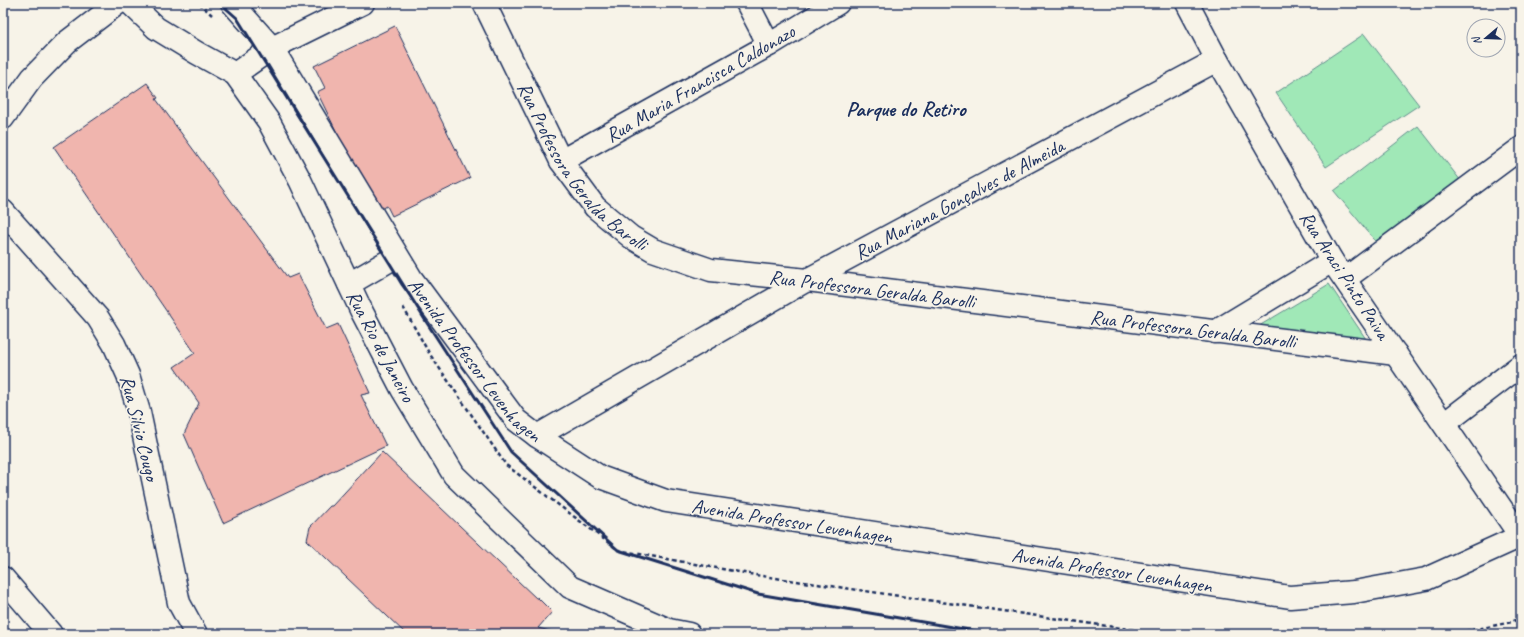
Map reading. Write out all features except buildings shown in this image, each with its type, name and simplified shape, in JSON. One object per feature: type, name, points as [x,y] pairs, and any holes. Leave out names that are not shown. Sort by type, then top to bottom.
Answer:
[{"type":"street","points":[[3,118],[32,78],[67,42],[118,3]]},
{"type":"street","name":"Rua Rio de Janeiro","points":[[130,3],[156,28],[235,74],[269,122],[300,180],[349,284],[402,389],[454,475],[570,587],[669,630],[689,634]]},
{"type":"street","name":"Avenida Professor Levenhagen","points":[[232,3],[272,48],[411,278],[516,420],[537,436],[600,477],[666,501],[1290,597],[1354,592],[1426,579],[1521,537]]},
{"type":"street","points":[[235,74],[272,48],[363,3]]},
{"type":"street","name":"Rua Professora Geralda Barolli","points":[[484,3],[561,161],[595,207],[631,238],[653,250],[711,270],[807,280],[1396,354]]},
{"type":"street","points":[[746,3],[769,45]]},
{"type":"street","name":"Rua Maria Francisca Caldonazo","points":[[561,161],[769,45],[838,3]]},
{"type":"street","name":"Rua Araci Pinto Paiva","points":[[1187,3],[1217,60],[1332,261],[1521,537]]},
{"type":"street","name":"Rua Mariana Gonçalves de Almeida","points":[[537,436],[807,280],[1217,60]]},
{"type":"street","points":[[1345,279],[1521,148]]},
{"type":"street","name":"Rua Silvio Cougo","points":[[3,211],[98,318],[114,344],[128,376],[139,412],[179,603],[196,634]]},
{"type":"street","points":[[349,284],[397,256]]},
{"type":"street","points":[[1215,332],[1332,261]]},
{"type":"street","points":[[1444,424],[1521,365]]},
{"type":"street","points":[[3,578],[51,634]]},
{"type":"path","points":[[199,3],[215,18]]},
{"type":"path","points":[[402,306],[429,353],[506,465],[618,550],[755,575],[1162,634]]},
{"type":"path","points":[[1452,634],[1512,622],[1521,617]]},
{"type":"green space","points":[[1364,34],[1419,105],[1326,167],[1276,93]]},
{"type":"green space","points":[[1418,126],[1461,181],[1378,244],[1334,191]]},
{"type":"green space","points":[[1329,284],[1366,339],[1259,326]]},
{"type":"railway","points":[[220,3],[237,18],[427,323],[511,452],[618,550],[758,594],[993,634]]},
{"type":"district","name":"Parque do Retiro","points":[[906,109]]}]
